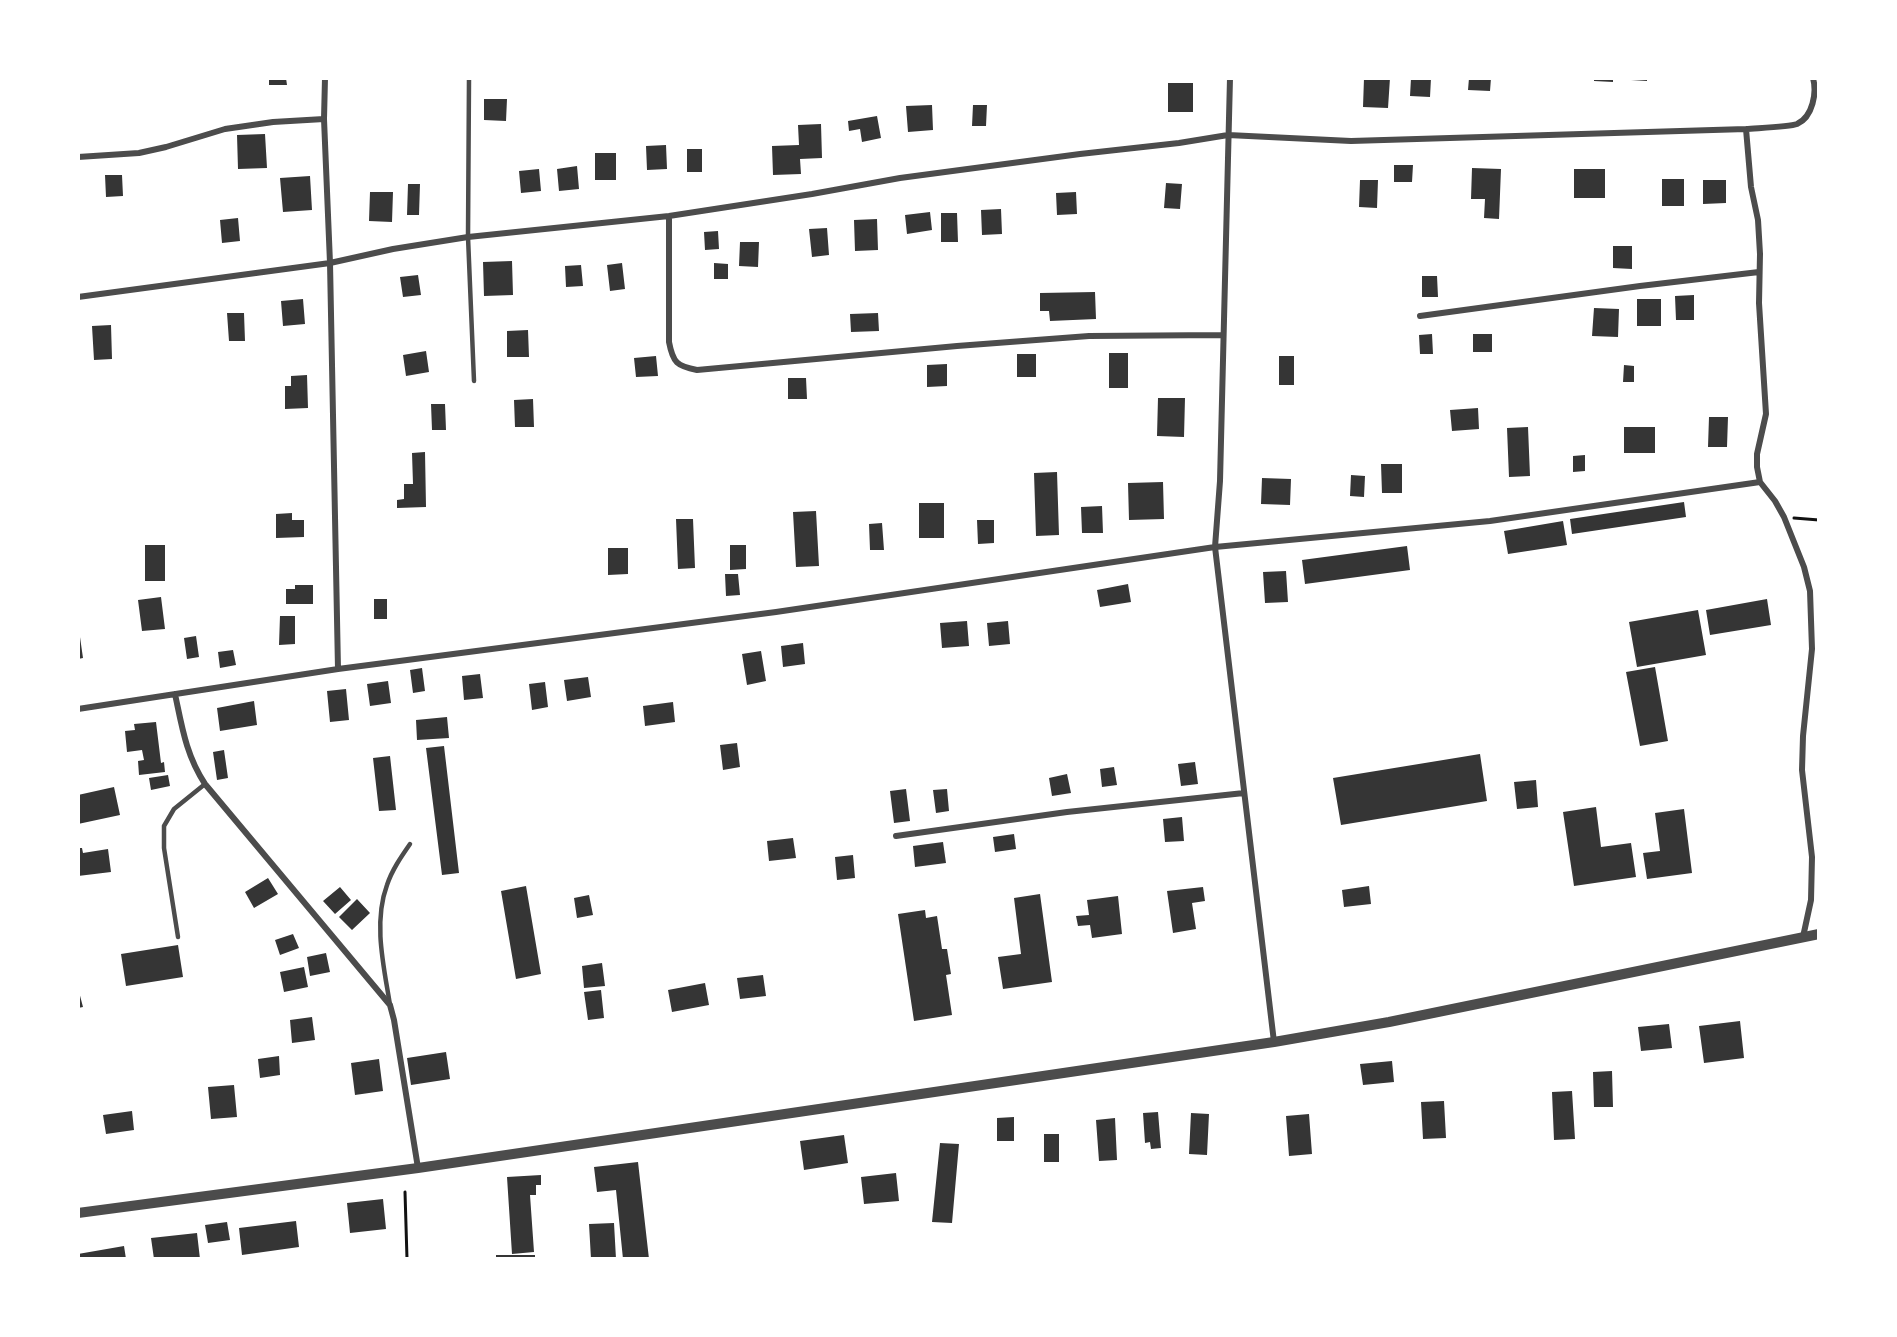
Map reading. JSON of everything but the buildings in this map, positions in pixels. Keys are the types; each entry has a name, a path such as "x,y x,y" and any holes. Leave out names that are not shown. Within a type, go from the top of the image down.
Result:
{"street":[{"path":"325,78 324,119 330,263 338,669"},
{"path":"1230,78 1220,481 1215,547 1274,1041"},
{"path":"78,297 330,263 393,249 468,237 669,216 900,178 1228,135 1351,141 1746,129 1797,124 1805,118 1811,107 1815,95 1813,78"},
{"path":"78,157 139,153 225,129 273,122 324,119"},
{"path":"1746,129 1751,187 1758,220 1759,303 1766,414 1757,454 1757,467 1760,482 1784,517 1804,567 1810,591 1812,649 1803,736 1802,770 1812,857 1811,900 1803,937"},
{"path":"669,216 669,342 672,356 686,368 697,370 1089,336 1222,335"},
{"path":"1420,316 1759,272"},
{"path":"78,710 338,669 776,612 1215,547 1490,521 1760,482"},
{"path":"175,694 187,750 204,784 390,1005 418,1168"},
{"path":"896,836 1066,812 1244,793"},
{"path":"78,1213 418,1168 1274,1041 1389,1022 1819,934"}],"lane":[{"path":"469,78 468,237 474,381"},
{"path":"178,937 164,848 164,826 174,809 204,784"},
{"path":"390,1005 382,952 381,924 386,886 410,844"}],"path":[{"path":"1784,517 1819,520"},
{"path":"405,1192 406,1259"}]}
